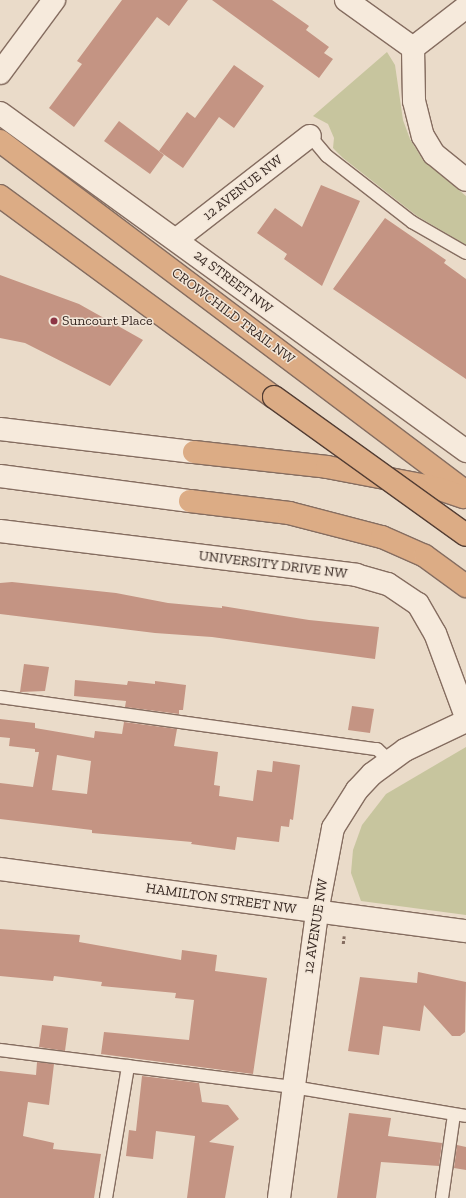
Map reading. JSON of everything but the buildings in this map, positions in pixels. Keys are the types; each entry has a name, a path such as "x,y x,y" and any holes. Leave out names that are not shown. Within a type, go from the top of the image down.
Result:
{"highway":[{"name":"CROWCHILD TRAIL NW","path":"0,141 466,492"},
{"path":"0,196 274,397 466,535"},
{"path":"194,452 327,467 437,488 466,498"},
{"path":"190,501 289,513 382,537 425,556 466,586"}],"street":[{"path":"0,73 54,0"},
{"path":"346,0 414,48"},
{"path":"414,48 466,7"},
{"path":"414,48 414,101 423,136 434,154 466,180"},
{"name":"24 STREET NW","path":"0,113 177,239 466,451"},
{"name":"12 AVENUE NW","path":"177,239 310,136"},
{"path":"0,430 194,452"},
{"path":"0,476 190,501"},
{"name":"UNIVERSITY DRIVE NW","path":"0,531 356,575 388,584 418,604 435,633 466,716"},
{"name":"12 AVENUE NW","path":"278,1198 317,912 333,828 357,790 389,760 466,721"},
{"name":"HAMILTON STREET NW","path":"0,869 347,917 466,931"}],"lane":[{"path":"310,136 327,156 412,222 466,254"},
{"path":"0,697 377,749 389,760"},
{"path":"0,1050 292,1087 460,1116 442,1198"},
{"path":"106,1198 128,1066"}],"path":[{"path":"343,944 347,917"}],"shaded area":[{"path":"387,52 395,65 403,120 410,139 423,160 466,196 466,245 417,216 343,158 333,148 334,138 328,124 313,116"},
{"path":"466,747 466,915 361,901 351,873 353,850 362,825 386,794"}],"place":[{"name":"Suncourt Place","path":"54,321"}]}
